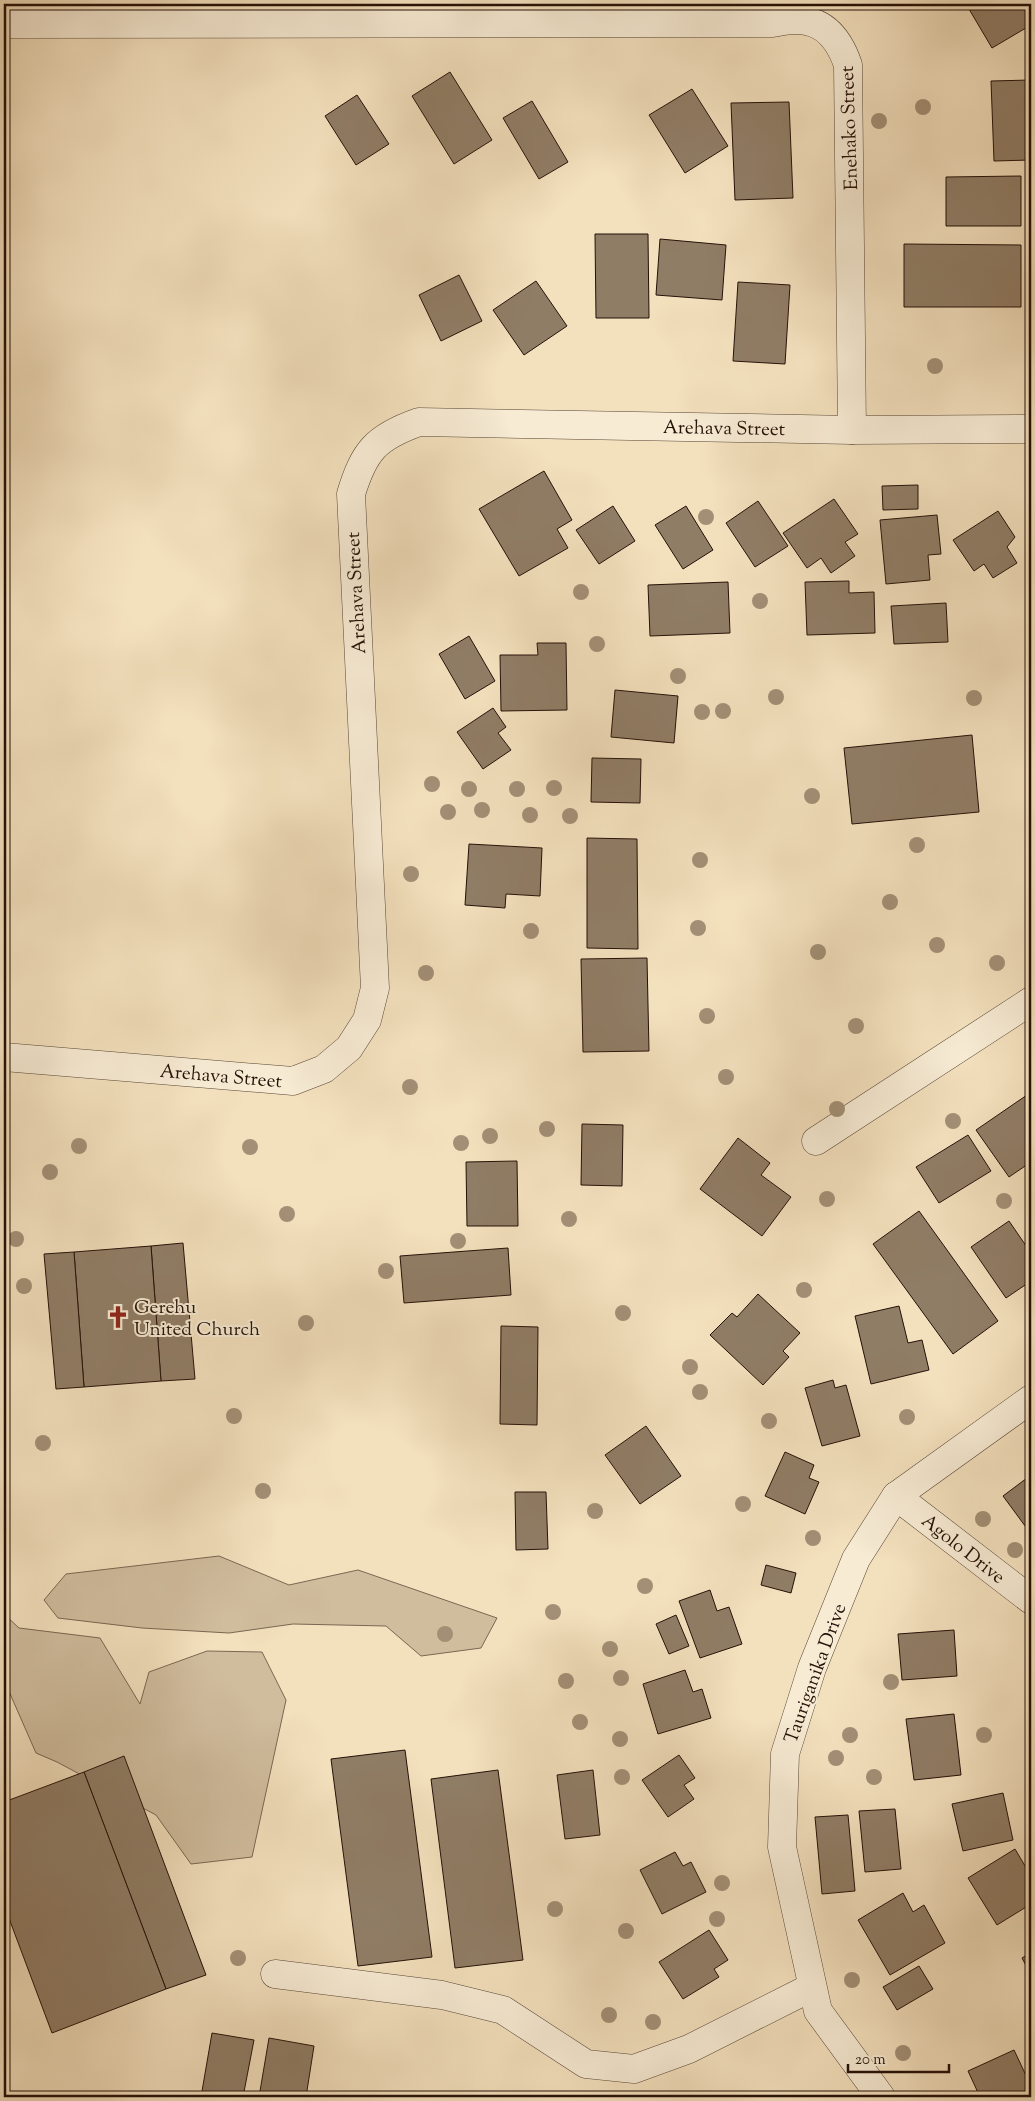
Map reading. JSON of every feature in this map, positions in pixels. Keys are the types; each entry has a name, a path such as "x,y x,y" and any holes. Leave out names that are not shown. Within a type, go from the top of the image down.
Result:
{"street":[{"name":"Enehako Street","path":"4,24 773,23 789,19 805,20 820,25 833,36 843,49 848,65 852,430"},
{"name":"Arehava Street","path":"4,1058 293,1081 324,1069 349,1048 367,1020 375,988 350,494 358,469 373,447 394,431 419,422 852,430 1031,429"},
{"path":"816,1141 1031,1001"},
{"name":"Tauriganika Drive","path":"881,2097 818,2011 782,1847 785,1754 812,1668 856,1559 896,1496 1031,1399"},
{"name":"Agolo Drive","path":"896,1496 1031,1600"},
{"path":"275,1974 442,1995 503,2010 586,2064 634,2069 689,2050 812,1987"}],"shaded area":[{"path":"219,1556 289,1585 358,1570 497,1618 481,1648 421,1656 386,1626 293,1624 229,1633 142,1628 58,1618 44,1600 66,1574"},
{"path":"4,1614 19,1628 100,1638 140,1704 149,1672 207,1651 262,1652 286,1700 252,1857 191,1864 156,1815 57,1762 36,1753 4,1680"}],"building":[{"path":"966,4 1022,4 1031,20 1031,25 992,48"},
{"path":"450,72 492,140 454,164 412,96"},
{"path":"1031,80 1031,160 994,161 991,81"},
{"path":"692,89 728,146 685,173 649,115"},
{"path":"357,95 389,144 356,165 325,116"},
{"path":"532,101 568,162 539,179 503,118"},
{"path":"789,102 793,198 735,200 731,103"},
{"path":"1021,176 1021,226 946,226 946,177"},
{"path":"595,234 648,234 649,318 596,318"},
{"path":"660,239 726,245 722,300 656,295"},
{"path":"904,244 1021,245 1021,307 904,307"},
{"path":"459,275 482,321 441,341 419,295"},
{"path":"536,281 567,326 524,355 493,310"},
{"path":"738,282 790,285 785,364 733,361"},
{"path":"544,471 572,520 557,529 568,548 519,576 479,509"},
{"path":"918,485 918,509 883,510 882,486"},
{"path":"834,499 858,534 845,542 855,556 831,573 821,558 807,568 783,533"},
{"path":"758,501 788,546 755,567 726,523"},
{"path":"613,506 635,541 599,564 576,530"},
{"path":"686,506 713,550 683,569 655,525"},
{"path":"998,511 1015,537 1007,547 1017,563 993,578 984,564 974,571 953,540"},
{"path":"937,515 941,554 928,555 930,580 886,584 880,520"},
{"path":"849,581 849,593 874,592 875,633 807,635 805,582"},
{"path":"728,582 730,633 650,636 648,585"},
{"path":"946,603 948,642 894,644 891,606"},
{"path":"469,636 495,681 465,699 439,654"},
{"path":"537,643 566,643 567,710 501,711 500,655 538,655"},
{"path":"615,690 678,696 674,743 611,737"},
{"path":"493,708 506,727 498,733 511,750 483,769 457,732"},
{"path":"972,735 979,812 852,824 844,748"},
{"path":"592,758 641,759 640,803 591,802"},
{"path":"587,838 637,839 638,949 587,948"},
{"path":"469,844 542,848 540,896 506,894 505,908 465,905"},
{"path":"647,958 649,1051 583,1052 581,959"},
{"path":"1027,1095 1031,1102 1031,1162 1009,1177 976,1130"},
{"path":"582,1124 623,1125 622,1186 581,1185"},
{"path":"968,1135 991,1171 939,1203 916,1167"},
{"path":"738,1138 770,1163 761,1175 791,1197 762,1236 700,1189"},
{"path":"517,1161 518,1226 467,1226 466,1162"},
{"path":"919,1211 998,1321 953,1354 873,1244"},
{"path":"1009,1221 1031,1253 1031,1281 1006,1298 971,1247"},
{"path":"183,1243 195,1379 161,1381 151,1246"},
{"name":"Gerehu United Church","path":"151,1246 161,1381 84,1387 74,1252"},
{"path":"508,1248 511,1295 404,1303 400,1256"},
{"path":"74,1252 84,1387 56,1389 44,1254"},
{"path":"758,1294 800,1333 783,1351 789,1357 763,1385 710,1335 732,1313 737,1317"},
{"path":"899,1306 908,1343 922,1340 929,1370 871,1384 855,1316"},
{"path":"501,1326 538,1327 537,1425 500,1424"},
{"path":"833,1380 835,1388 846,1385 860,1436 822,1446 805,1388"},
{"path":"646,1426 681,1476 640,1504 605,1455"},
{"path":"785,1452 814,1465 809,1478 819,1482 805,1514 765,1496"},
{"path":"1031,1475 1031,1534 1003,1496"},
{"path":"515,1492 546,1492 548,1549 516,1550"},
{"path":"766,1565 796,1573 791,1593 761,1585"},
{"path":"710,1590 717,1611 729,1607 742,1644 700,1658 679,1601"},
{"path":"676,1615 689,1646 669,1654 656,1624"},
{"path":"954,1630 957,1676 902,1680 898,1634"},
{"path":"685,1670 693,1692 702,1689 711,1718 658,1734 643,1684"},
{"path":"954,1714 961,1775 914,1780 906,1719"},
{"path":"405,1750 432,1957 358,1966 331,1759"},
{"path":"679,1755 695,1778 684,1785 694,1799 668,1817 642,1780"},
{"path":"124,1756 206,1975 166,1989 84,1772"},
{"path":"498,1770 523,1960 455,1968 431,1779"},
{"path":"593,1770 600,1835 565,1839 557,1775"},
{"path":"84,1772 166,1989 52,2033 4,1905 4,1802"},
{"path":"1003,1793 1013,1840 963,1851 952,1804"},
{"path":"895,1809 901,1869 865,1872 859,1811"},
{"path":"848,1815 855,1891 822,1894 815,1817"},
{"path":"1015,1849 1031,1876 1031,1904 997,1925 968,1878"},
{"path":"675,1852 683,1866 691,1862 706,1892 662,1914 640,1870"},
{"path":"903,1893 913,1912 924,1905 945,1943 890,1975 858,1920"},
{"path":"709,1930 728,1960 714,1969 719,1977 683,1999 659,1962"},
{"path":"1031,1952 1031,1975 1022,1958"},
{"path":"919,1966 933,1989 897,2010 883,1987"},
{"path":"212,2033 254,2040 243,2097 201,2097"},
{"path":"269,2038 314,2046 306,2097 259,2097"},
{"path":"1014,2050 1031,2086 1031,2095 1026,2097 980,2097 968,2071"}],"place":[{"name":"Gerehu United Church","path":"118,1317"}]}
